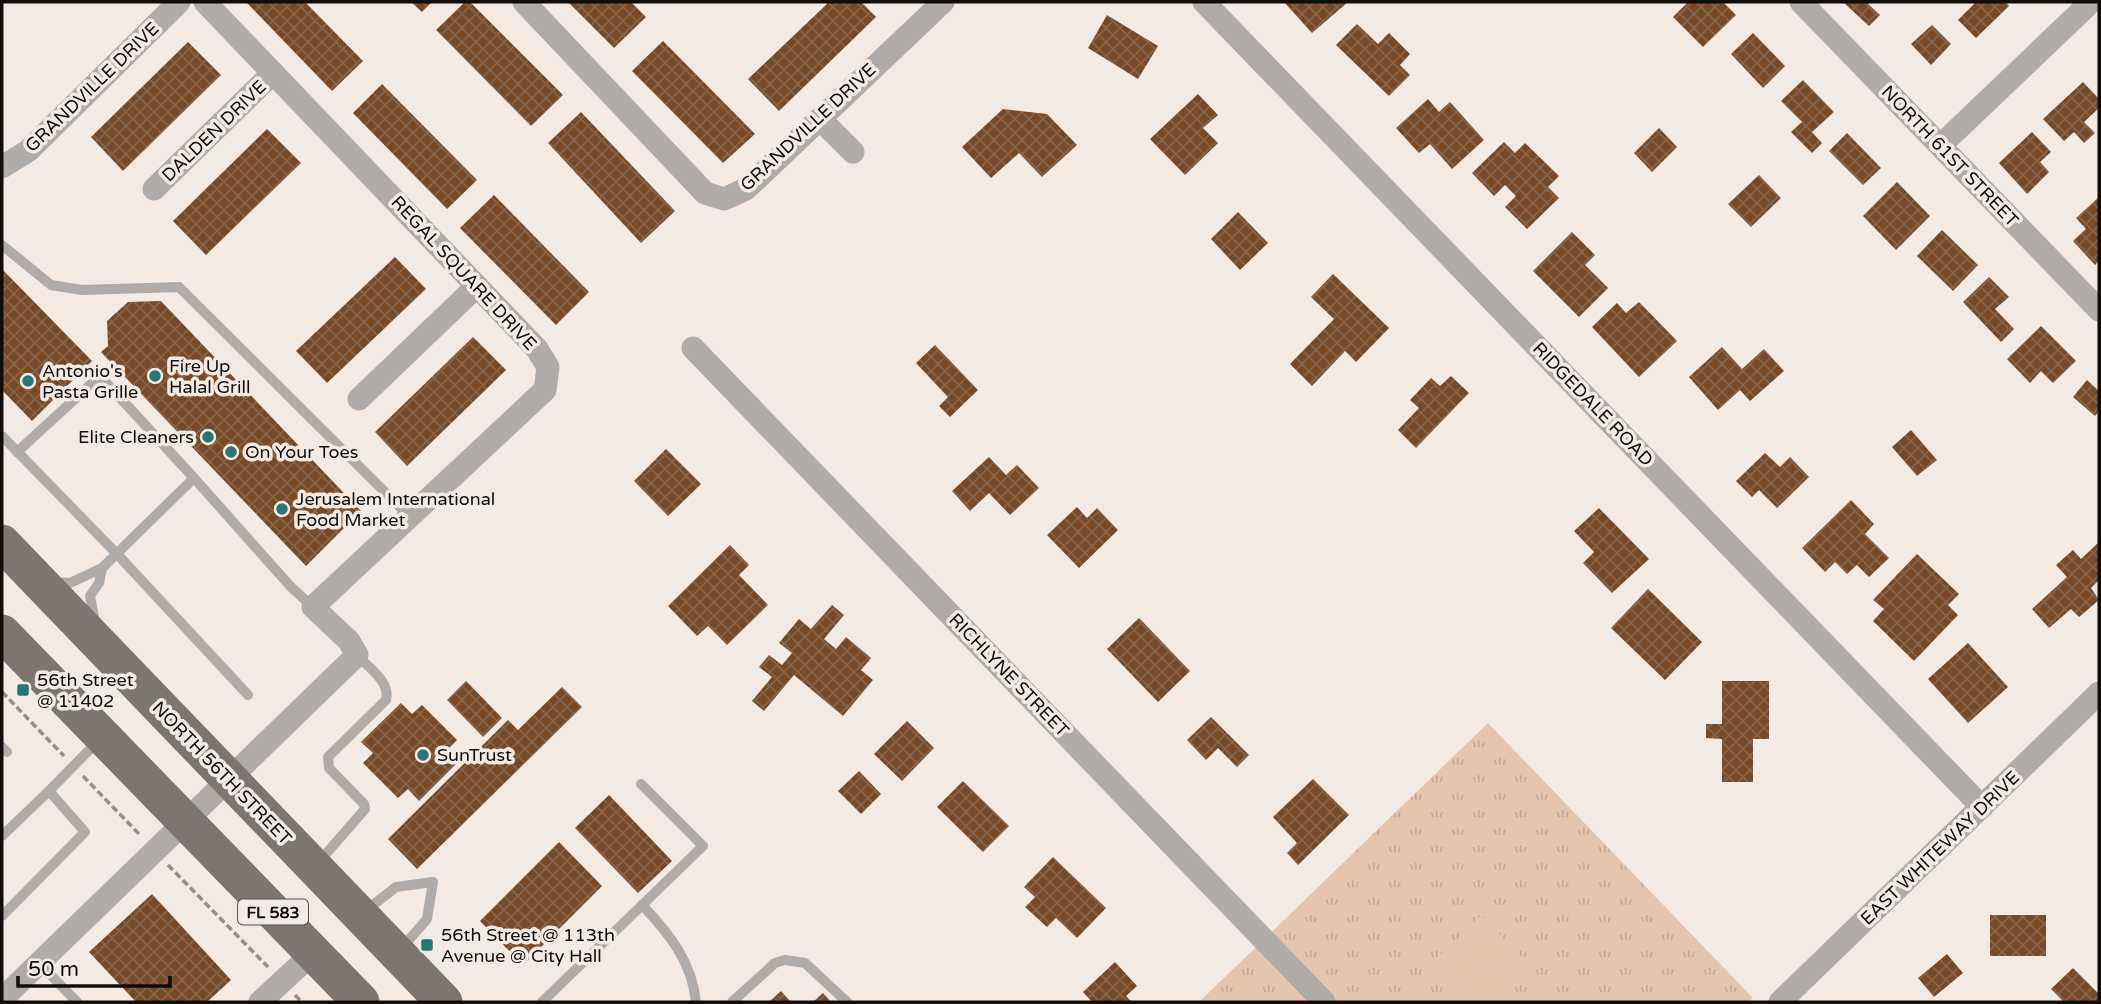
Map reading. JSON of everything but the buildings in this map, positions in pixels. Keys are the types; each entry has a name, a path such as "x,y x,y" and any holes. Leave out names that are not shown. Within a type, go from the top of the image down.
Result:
{"main road":[{"name":"NORTH 56TH STREET","path":"2,543 443,1002"},
{"name":"FL 583","path":"3,638 103,736 360,1002"}],"street":[{"name":"GRANDVILLE DRIVE","path":"2,167 27,151 179,2"},
{"name":"REGAL SQUARE DRIVE","path":"205,2 477,285 537,349 548,367 545,390 313,607"},
{"name":"GRANDVILLE DRIVE","path":"524,2 705,192 724,199 746,189 943,2"},
{"name":"RIDGEDALE ROAD","path":"1204,2 1982,807"},
{"name":"NORTH 61ST STREET","path":"1801,2 2099,310"},
{"path":"1941,145 2091,2"},
{"name":"DALDEN DRIVE","path":"154,189 273,73"},
{"path":"820,119 853,152"},
{"path":"359,399 477,285"},
{"name":"RICHLYNE STREET","path":"693,348 1324,1002"},
{"path":"2,999 357,655 349,641 313,607"},
{"name":"EAST WHITEWAY DRIVE","path":"1780,1002 2099,693"},
{"path":"260,1002 313,953"}],"lane":[{"path":"2,245 51,285 82,290 179,287 410,517"},
{"path":"17,452 100,376 290,587 313,607"},
{"path":"2,436 117,554 248,695"},
{"path":"34,577 57,583 70,583 102,568 194,478"},
{"path":"102,568 99,583 90,596 95,624 121,667"},
{"path":"314,868 365,809 364,804 329,768 328,762 328,757 386,700 388,692 385,684 357,655"},
{"path":"2,836 103,736"},
{"path":"542,1002 703,846 640,784"},
{"path":"2,916 85,832 50,791"},
{"path":"360,915 396,887 433,882 427,919 397,954"},
{"path":"642,905 678,946 694,983 696,1002"},
{"path":"732,1002 775,963 785,960 805,963 847,1002"},
{"path":"39,963 77,1002"}],"path":[{"path":"155,851 302,1002"}],"green space":[{"path":"1488,723 1753,998 1748,1002 1199,1002"},
{"path":"1481,915 1531,967 1507,991 1457,939"},
{"path":"1449,946 1499,998 1495,1002 1456,1002 1425,969"},
{"path":"1416,978 1440,1002 1392,1001"}],"place":[{"name":"Fire Up Halal Grill","path":"155,376"},
{"name":"Antonio's Pasta Grille","path":"28,381"},
{"name":"Elite Cleaners","path":"208,437"},
{"name":"On Your Toes","path":"231,452"},
{"name":"Jerusalem International Food Market","path":"282,509"},
{"name":"56th Street @ 11402","path":"23,690"},
{"name":"SunTrust","path":"423,755"},
{"name":"56th Street @ 113th Avenue @ City Hall","path":"427,945"}]}
